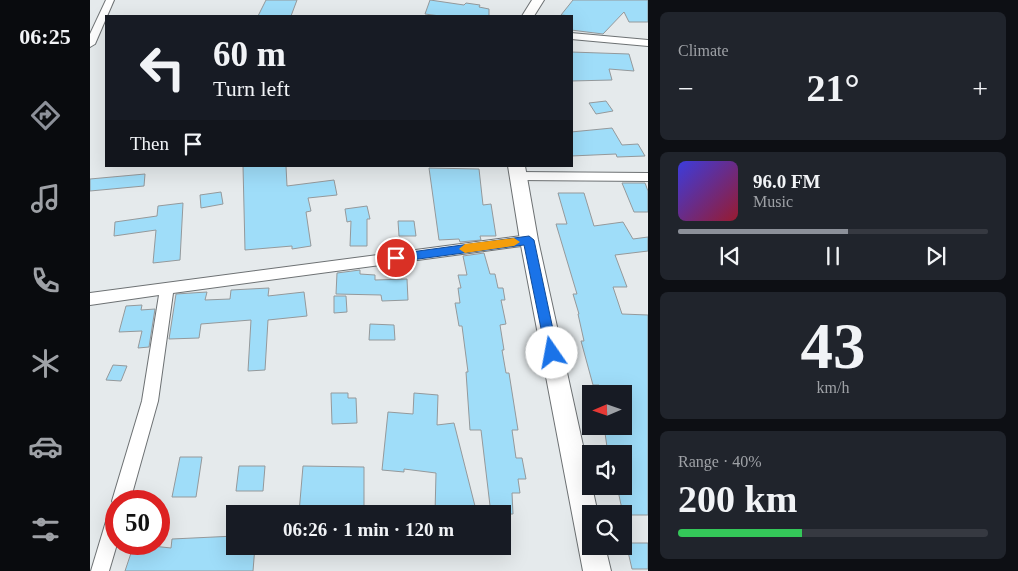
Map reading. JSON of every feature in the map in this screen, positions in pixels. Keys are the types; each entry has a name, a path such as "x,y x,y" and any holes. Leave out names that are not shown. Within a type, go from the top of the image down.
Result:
{"main road":[{"path":"529,15 538,0"},
{"path":"517,171 529,240 584,505"},
{"path":"594,555 598,571"}],"street":[{"path":"90,44 110,0"},
{"path":"573,36 648,43"},
{"path":"517,171 648,177"},
{"path":"90,299 529,240"},
{"path":"124,490 150,401 167,289"},
{"path":"100,571 105,554"}],"building":[{"path":"266,0 297,0 291,15 258,15"},
{"path":"430,0 464,5 466,3 480,5 479,7 489,9 489,15 425,14"},
{"path":"573,0 648,0 648,22 629,22 624,12 603,34 573,30 573,15 561,15"},
{"path":"573,52 629,54 634,71 609,69 612,80 573,81"},
{"path":"606,101 613,111 596,114 589,103"},
{"path":"612,128 622,145 638,144 645,156 617,157 616,154 573,156 573,132"},
{"path":"243,167 286,167 287,186 334,180 337,195 308,198 311,211 306,212 311,246 292,249 292,246 245,250"},
{"path":"429,168 479,169 483,205 491,204 496,236 480,236 481,240 460,242 459,239 439,240"},
{"path":"145,174 144,186 90,191 90,179"},
{"path":"622,183 645,183 648,191 648,212 634,212"},
{"path":"221,192 223,204 201,208 200,195"},
{"path":"558,193 584,193 594,226 623,222 633,239 648,237 648,251 615,255 627,287 613,287 622,314 648,315 648,515 632,515 632,505 621,505 619,495 632,495 632,445 607,445 605,435 632,435 632,385 593,385 581,341 584,341 573,294 577,294 556,224 567,224"},
{"path":"183,203 180,260 153,263 156,230 114,236 115,222 157,216 158,206"},
{"path":"367,206 370,219 367,219 367,246 350,246 351,221 347,222 345,209"},
{"path":"398,221 414,221 416,236 399,236"},
{"path":"484,253 490,274 495,274 498,288 503,288 505,300 501,300 506,324 500,325 504,350 502,350 506,373 509,373 518,430 512,430 516,458 522,458 526,479 518,479 520,493 512,493 513,514 511,514 511,505 490,505 481,430 470,430 466,372 468,372 462,326 459,326 455,303 460,303 458,288 461,288 458,275 467,275 463,256"},
{"path":"360,270 360,274 375,275 375,280 407,279 408,300 382,301 381,295 336,294 337,273"},
{"path":"269,288 268,296 304,292 307,316 268,320 265,370 248,371 251,320 201,324 199,338 169,339 176,294 207,292 205,300 230,299 231,290"},
{"path":"334,296 346,296 347,312 334,313"},
{"path":"142,305 141,310 155,309 149,347 138,348 142,331 119,332 126,306"},
{"path":"370,324 394,325 395,340 369,340"},
{"path":"113,365 127,366 121,381 106,380"},
{"path":"331,393 348,393 348,398 356,398 357,423 332,424"},
{"path":"414,393 438,395 437,425 454,423 475,505 435,505 436,473 404,469 404,472 382,470 388,412 413,414"},
{"path":"180,457 202,457 196,497 172,497"},
{"path":"239,466 265,466 263,491 236,491"},
{"path":"303,466 364,467 364,505 300,505"},
{"path":"226,536 226,555 254,555 253,571 125,571 130,555 170,555 172,539"},
{"path":"632,543 648,543 648,569 632,569 629,555 632,555"}],"slow traffic":[{"path":"465,249 514,242"}],"route":[{"path":"396,258 529,240 552,353"}]}
